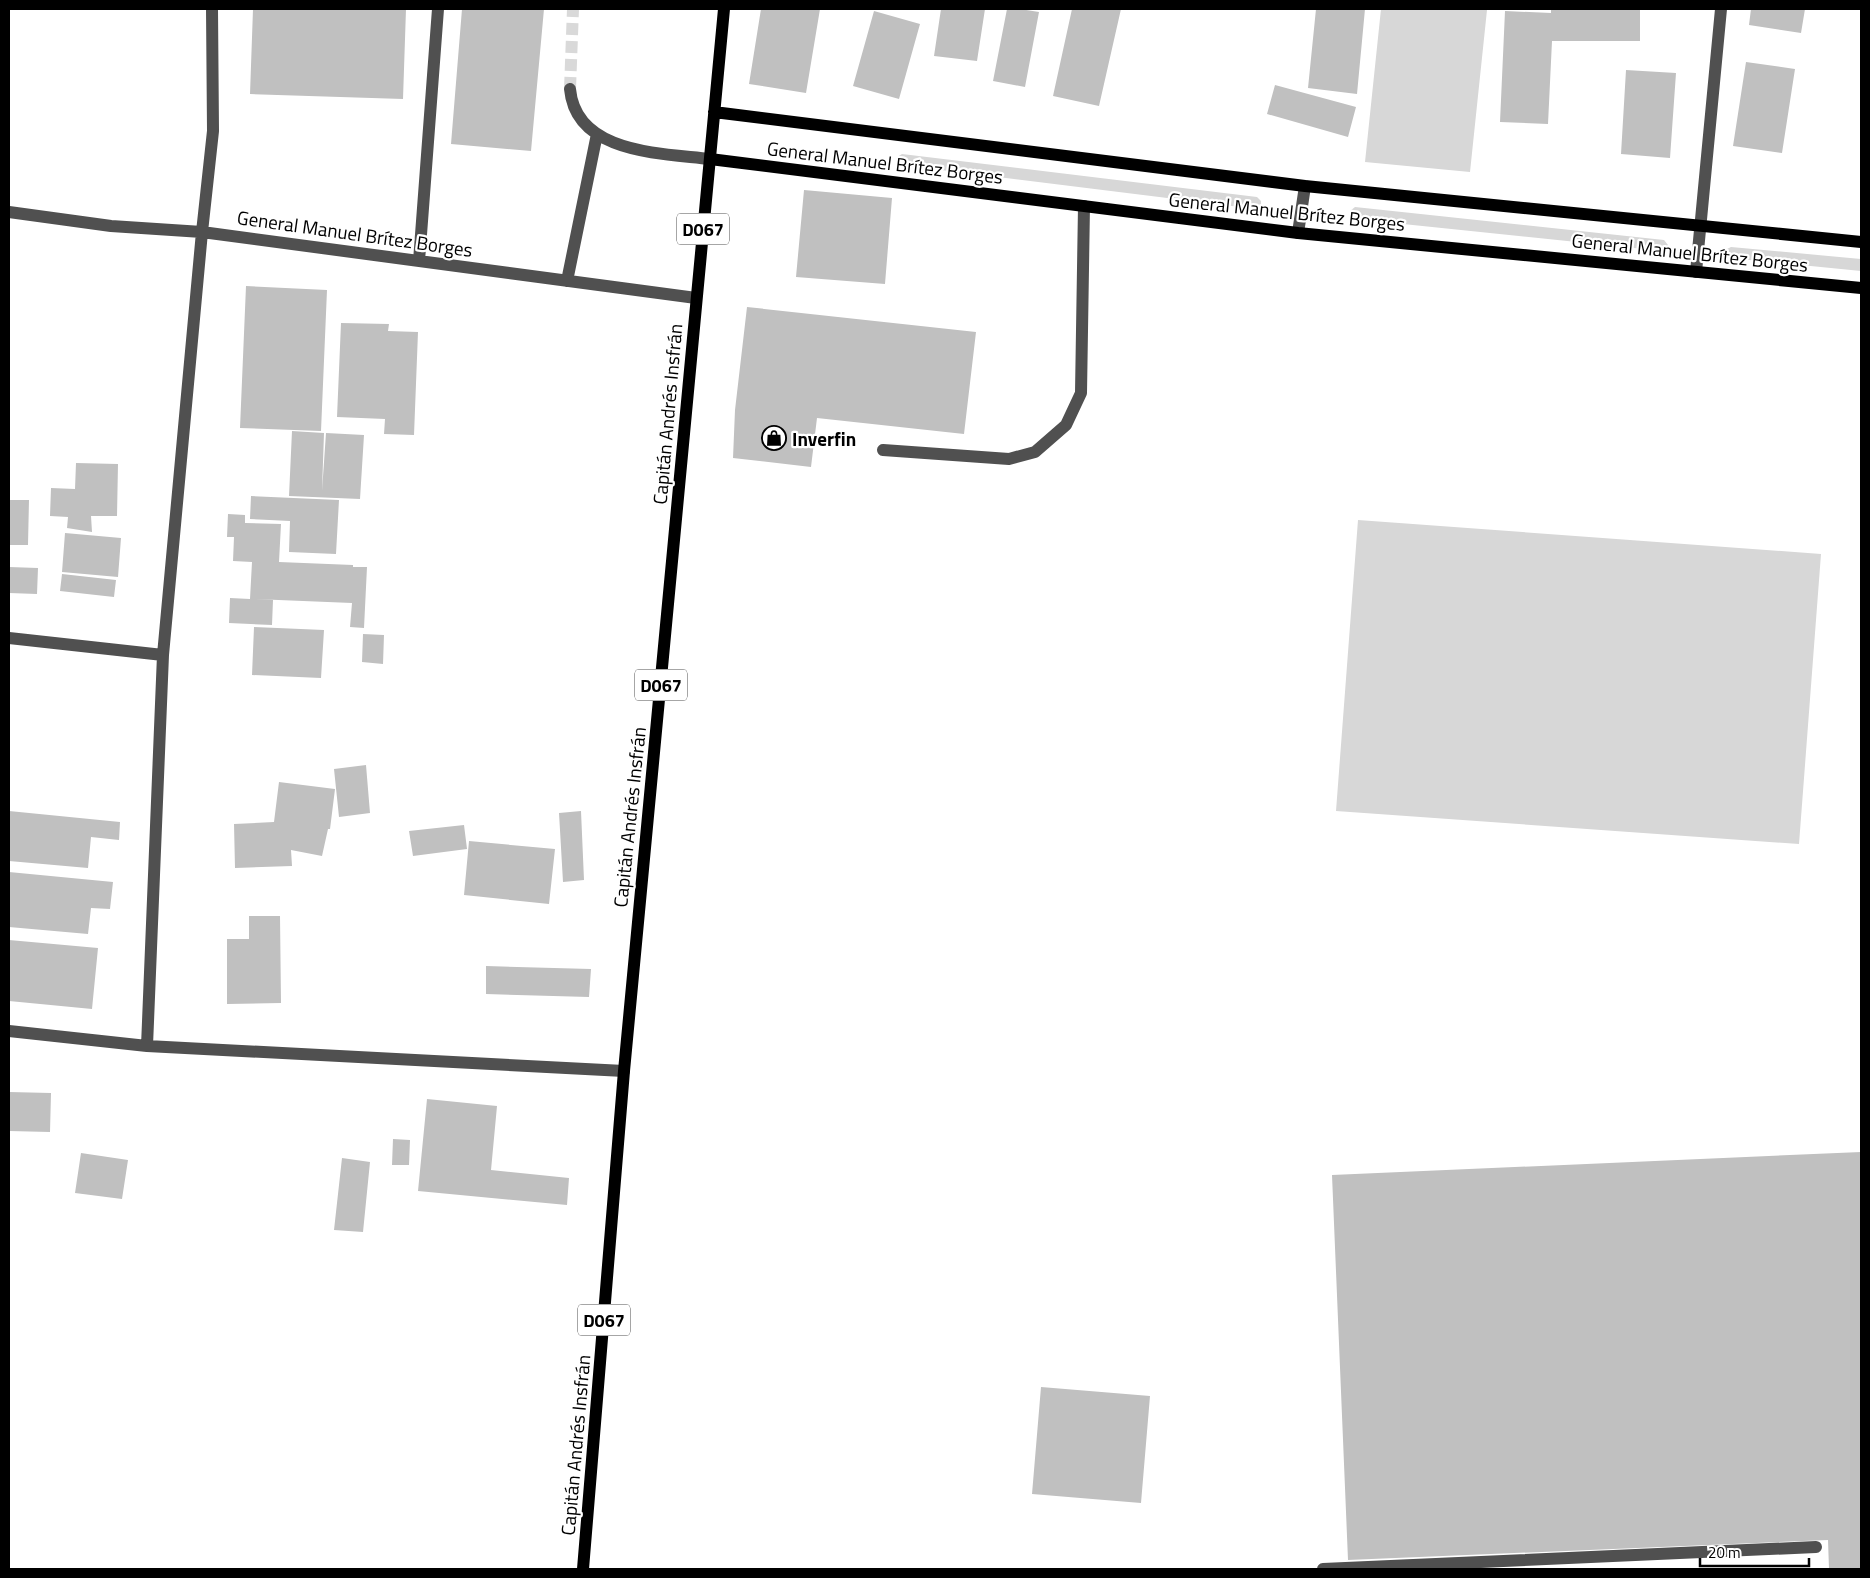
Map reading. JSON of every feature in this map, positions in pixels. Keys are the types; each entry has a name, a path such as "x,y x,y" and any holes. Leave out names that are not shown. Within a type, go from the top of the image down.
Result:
{"main road":[{"name":"Capitán Andrés Insfrán","path":"583,1569 624,1070 724,9"},
{"name":"General Manuel Brítez Borges","path":"714,112 1305,186 1861,242"},
{"name":"General Manuel Brítez Borges","path":"710,159 1298,233 1861,288"}],"street":[{"path":"147,1046 163,655 213,131 212,9"},
{"path":"419,261 438,9"},
{"path":"1696,272 1721,9"},
{"path":"570,89 571,101 580,121 597,134 618,145 649,152 710,159"},
{"path":"567,281 597,134"},
{"path":"1298,233 1305,186"},
{"path":"883,450 1009,459 1035,452 1066,425 1081,393 1084,206"},
{"name":"General Manuel Brítez Borges","path":"9,212 111,226 202,232 696,298"},
{"path":"9,638 163,655"},
{"path":"9,1031 147,1046 624,1070"},
{"path":"1323,1569 1816,1547"}],"shaded area":[{"path":"1381,9 1487,10 1470,172 1365,162"},
{"path":"902,154 1257,197 1261,201 1261,205 1256,209 900,165 897,162 897,157"},
{"path":"1355,207 1664,240 1668,245 1668,249 1666,252 1355,219 1350,215 1350,211"},
{"path":"1731,247 1861,259 1861,271 1729,258 1725,255 1725,250"},
{"path":"1358,520 1821,554 1799,844 1336,811"}],"building":[{"path":"253,9 406,9 403,99 250,94"},
{"path":"462,9 544,9 531,151 451,144"},
{"path":"761,9 820,9 806,93 749,84"},
{"path":"941,9 985,9 977,61 934,56"},
{"path":"1007,9 1039,12 1025,87 993,81"},
{"path":"1072,9 1121,9 1099,106 1053,96"},
{"path":"1316,9 1365,9 1357,94 1308,88"},
{"path":"1640,9 1640,41 1552,41 1548,124 1500,122 1505,11 1551,13 1551,10"},
{"path":"1751,9 1805,9 1801,33 1749,25"},
{"path":"874,11 920,24 899,99 853,86"},
{"path":"1746,62 1795,69 1782,153 1733,146"},
{"path":"1626,70 1676,73 1670,158 1621,154"},
{"path":"1275,85 1356,107 1348,137 1267,114"},
{"path":"804,190 892,198 885,284 796,277"},
{"path":"246,286 327,290 321,431 240,428"},
{"path":"747,307 976,332 964,434 817,418 811,467 733,458 735,410"},
{"path":"341,323 389,324 388,331 418,332 414,435 384,434 385,419 337,417"},
{"path":"292,431 324,433 322,491 326,433 364,435 360,499 289,496"},
{"path":"76,463 118,464 117,516 91,516 92,532 67,528 68,517 50,516 51,488 75,489"},
{"path":"251,496 339,500 336,554 289,552 290,521 250,519"},
{"path":"9,500 29,500 28,545 9,545"},
{"path":"228,514 245,515 245,523 281,524 279,562 367,567 364,628 350,627 352,603 254,599 273,600 272,625 229,623 230,598 250,599 252,562 233,561 234,537 227,537"},
{"path":"65,533 121,538 118,577 62,572"},
{"path":"9,567 38,568 37,594 9,593"},
{"path":"62,574 116,580 114,597 60,591"},
{"path":"254,627 324,630 321,678 252,675"},
{"path":"363,634 384,635 383,664 362,662"},
{"path":"366,765 370,813 339,817 334,769"},
{"path":"279,782 335,789 330,829 328,829 322,856 291,850 292,866 235,868 234,824 274,822"},
{"path":"9,811 120,822 119,840 91,837 88,868 9,861"},
{"path":"581,811 584,880 563,882 559,813"},
{"path":"464,825 467,849 413,856 409,831"},
{"path":"469,841 555,849 549,904 464,895"},
{"path":"9,872 113,882 110,909 91,908 88,934 9,927"},
{"path":"249,916 280,916 281,1003 227,1004 227,939 249,939"},
{"path":"9,940 98,948 92,1009 9,1001"},
{"path":"486,966 591,969 589,997 486,994"},
{"path":"9,1092 51,1093 50,1132 9,1131"},
{"path":"427,1099 497,1106 491,1170 569,1178 567,1205 418,1191"},
{"path":"393,1139 410,1140 409,1165 392,1165"},
{"path":"1861,1152 1861,1569 1829,1569 1828,1540 1348,1560 1332,1175"},
{"path":"81,1153 128,1160 122,1199 75,1193"},
{"path":"342,1158 370,1162 363,1232 334,1230"},
{"path":"1041,1387 1150,1396 1141,1503 1032,1494"}],"tunnel":[{"path":"570,89 573,9"}],"place":[{"name":"Inverfin","path":"774,438"}]}
